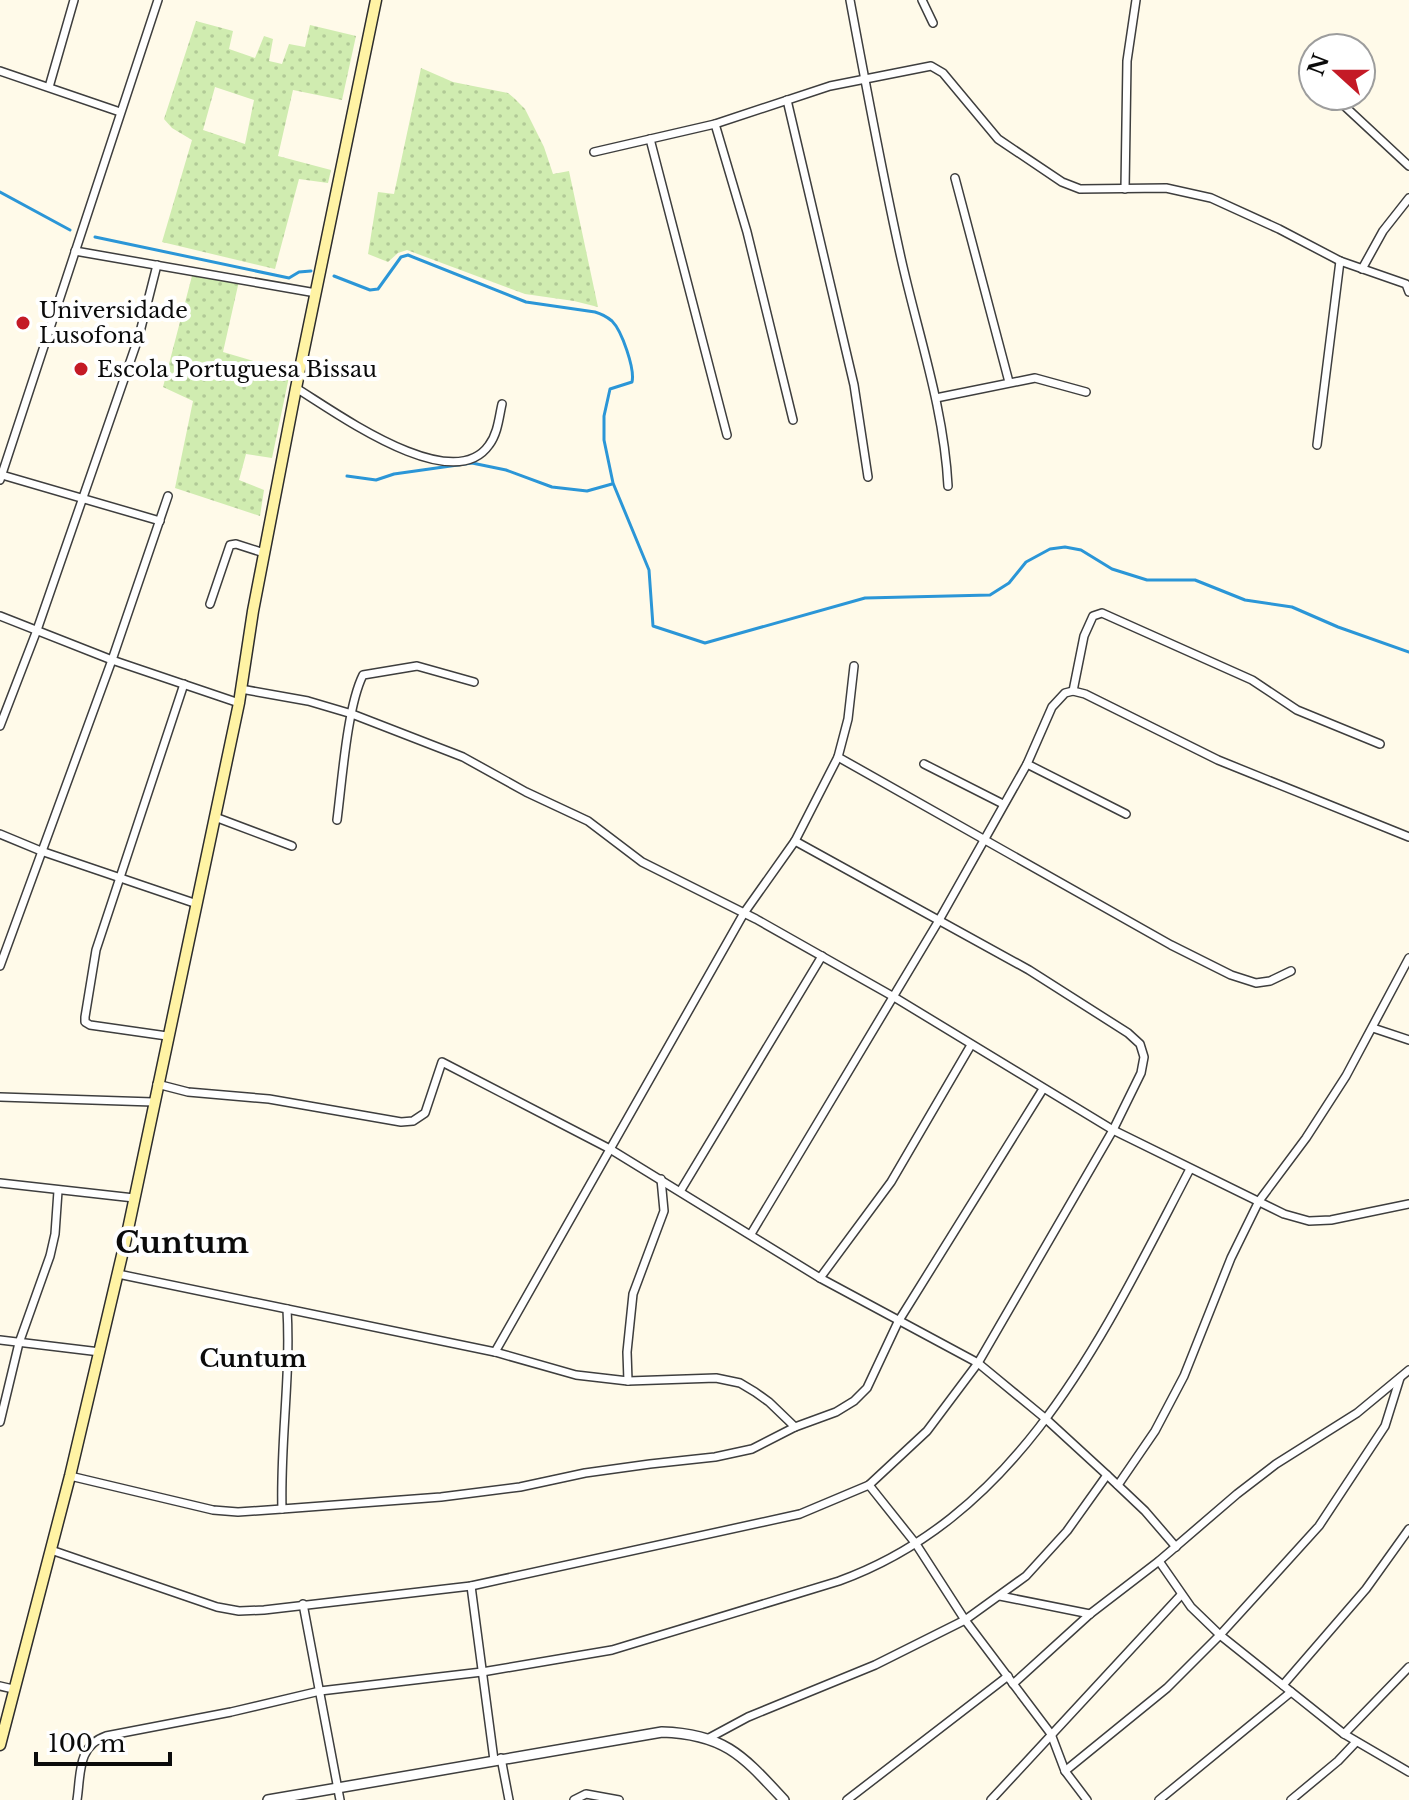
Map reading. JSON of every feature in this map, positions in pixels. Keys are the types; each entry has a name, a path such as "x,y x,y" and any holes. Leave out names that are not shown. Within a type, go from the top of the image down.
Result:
{"main road":[{"path":"0,1745 70,1476 118,1274 239,703 296,388 376,0"}],"street":[{"path":"49,87 74,0"},
{"path":"158,0 1,478 160,521"},
{"path":"850,0 902,259 936,398 948,486"},
{"path":"922,0 933,23"},
{"path":"1125,189 1127,61 1136,0"},
{"path":"594,152 715,124 865,78 931,66 943,73 998,139 1051,177 1080,189 1166,188 1211,198 1268,223 1340,261 1408,287"},
{"path":"0,71 120,112"},
{"path":"787,100 854,385 868,477"},
{"path":"1351,112 1409,166"},
{"path":"715,124 747,232 793,420"},
{"path":"650,139 727,435"},
{"path":"955,178 1009,382"},
{"path":"1362,269 1383,231 1409,198"},
{"path":"75,251 316,293"},
{"path":"1317,445 1340,261"},
{"path":"0,726 37,630 139,336 157,265"},
{"path":"936,398 1042,378 1086,392"},
{"path":"296,388 398,448 429,460 445,462 473,458 489,445 496,432 502,404"},
{"path":"0,966 112,660 168,496"},
{"path":"210,604 230,545 264,553"},
{"path":"1073,691 1084,636 1093,616 1102,613 1252,680 1285,704 1380,744"},
{"path":"0,616 112,660 239,703"},
{"path":"337,820 352,714 363,675 417,666 474,682"},
{"path":"495,1352 744,913 795,841 838,757 848,719 854,666"},
{"path":"167,1036 85,1022 90,974 118,879 184,684"},
{"path":"241,689 308,701 352,714 485,768 526,792 588,821 642,862 744,913 894,997 1113,1130 1284,1214 1309,1221 1331,1220 1409,1204"},
{"path":"751,1234 938,922 1027,764 1059,697 1073,691 1085,694 1218,760 1409,837"},
{"path":"838,757 1171,945 1244,980 1256,983 1270,981 1291,971"},
{"path":"924,764 1003,804"},
{"path":"1027,764 1126,814"},
{"path":"215,817 292,846"},
{"path":"0,834 118,879 197,904"},
{"path":"51,1550 217,1607 239,1611 471,1586 800,1514 869,1485 927,1431 978,1363 1113,1130 1141,1073 1144,1057 1140,1044 1128,1033 1029,970 795,841"},
{"path":"681,1190 822,956"},
{"path":"1118,1485 1155,1431 1179,1386 1231,1258 1259,1201 1322,1114 1373,1028 1409,958"},
{"path":"1373,1028 1409,1040"},
{"path":"820,1278 848,1236 891,1182 971,1045"},
{"path":"157,1084 188,1092 269,1099 401,1122 413,1121 425,1113 442,1062 610,1149 820,1278 978,1363 1046,1419 1118,1485 1176,1547"},
{"path":"70,1476 213,1510 282,1509 441,1497 520,1487 752,1449 795,1427 836,1412 867,1388 898,1322 1043,1089"},
{"path":"0,1097 153,1102"},
{"path":"77,1800 85,1752 89,1744 97,1739 320,1691 482,1672 612,1650 839,1581 916,1544 974,1501 996,1480 1046,1419 1105,1329 1190,1169"},
{"path":"628,1381 631,1306 642,1265 664,1211 661,1179"},
{"path":"0,1183 134,1198"},
{"path":"0,1422 19,1343 50,1256 58,1191"},
{"path":"118,1274 495,1352 576,1375 628,1381 716,1378 740,1383 769,1402 795,1427"},
{"path":"282,1509 287,1309"},
{"path":"0,1340 100,1352"},
{"path":"1013,1684 1090,1614 1276,1464 1357,1413 1409,1370"},
{"path":"1065,1771 1167,1688 1220,1635 1326,1517 1385,1426 1400,1378"},
{"path":"709,1738 737,1722 875,1665 965,1620 1026,1576 1053,1549 1107,1475"},
{"path":"869,1485 916,1544 965,1620 1051,1734 1065,1771 1087,1800"},
{"path":"1283,1685 1366,1589 1409,1529"},
{"path":"1159,1561 1181,1595 1220,1635 1344,1734 1409,1772"},
{"path":"471,1586 482,1672 509,1800"},
{"path":"991,1800 1181,1595"},
{"path":"1000,1596 1090,1614"},
{"path":"303,1604 340,1800"},
{"path":"1344,1734 1409,1667"},
{"path":"847,1800 1008,1676"},
{"path":"0,1686 13,1689"},
{"path":"1159,1800 1291,1692"},
{"path":"268,1800 662,1732 709,1738 736,1752 784,1800"},
{"path":"1291,1800 1356,1742"},
{"path":"574,1800 586,1794 619,1800"}],"green space":[{"path":"196,21 233,31 229,49 255,58 264,36 273,39 269,61 282,64 289,44 305,47 310,25 356,36 342,100 293,90 278,156 331,170 328,183 299,179 275,269 162,242 192,140 164,119","holes":["215,87 254,100 245,144 203,130"]},
{"path":"421,68 453,82 508,93 525,109 544,147 553,174 569,171 598,307 525,294 407,250 388,262 368,254 378,192 394,194"},
{"path":"193,272 239,281 223,352 290,372 272,458 246,454 239,480 264,490 260,516 175,488 193,401 163,387"}],"waterway":[{"path":"0,192 70,230"},
{"path":"95,237 289,278 299,272 311,271"},
{"path":"334,276 370,290 378,289 401,257 408,255 526,302 595,312 612,321 624,341 632,382 610,389 604,416 604,440 613,483 649,570 653,626 705,643 865,598 990,595 1009,583 1026,562 1050,549 1065,547 1081,550 1112,569 1147,580 1195,580 1245,600 1292,607 1409,652"},
{"path":"347,476 376,480 394,474 472,463 506,470 552,487 587,491 612,484"}],"place":[{"name":"Universidade Lusofona","path":"23,323"},
{"name":"Escola Portuguesa Bissau","path":"81,369"}],"district":[{"name":"Cuntum","path":"182,1243"},
{"name":"Cuntum","path":"253,1359"}]}
